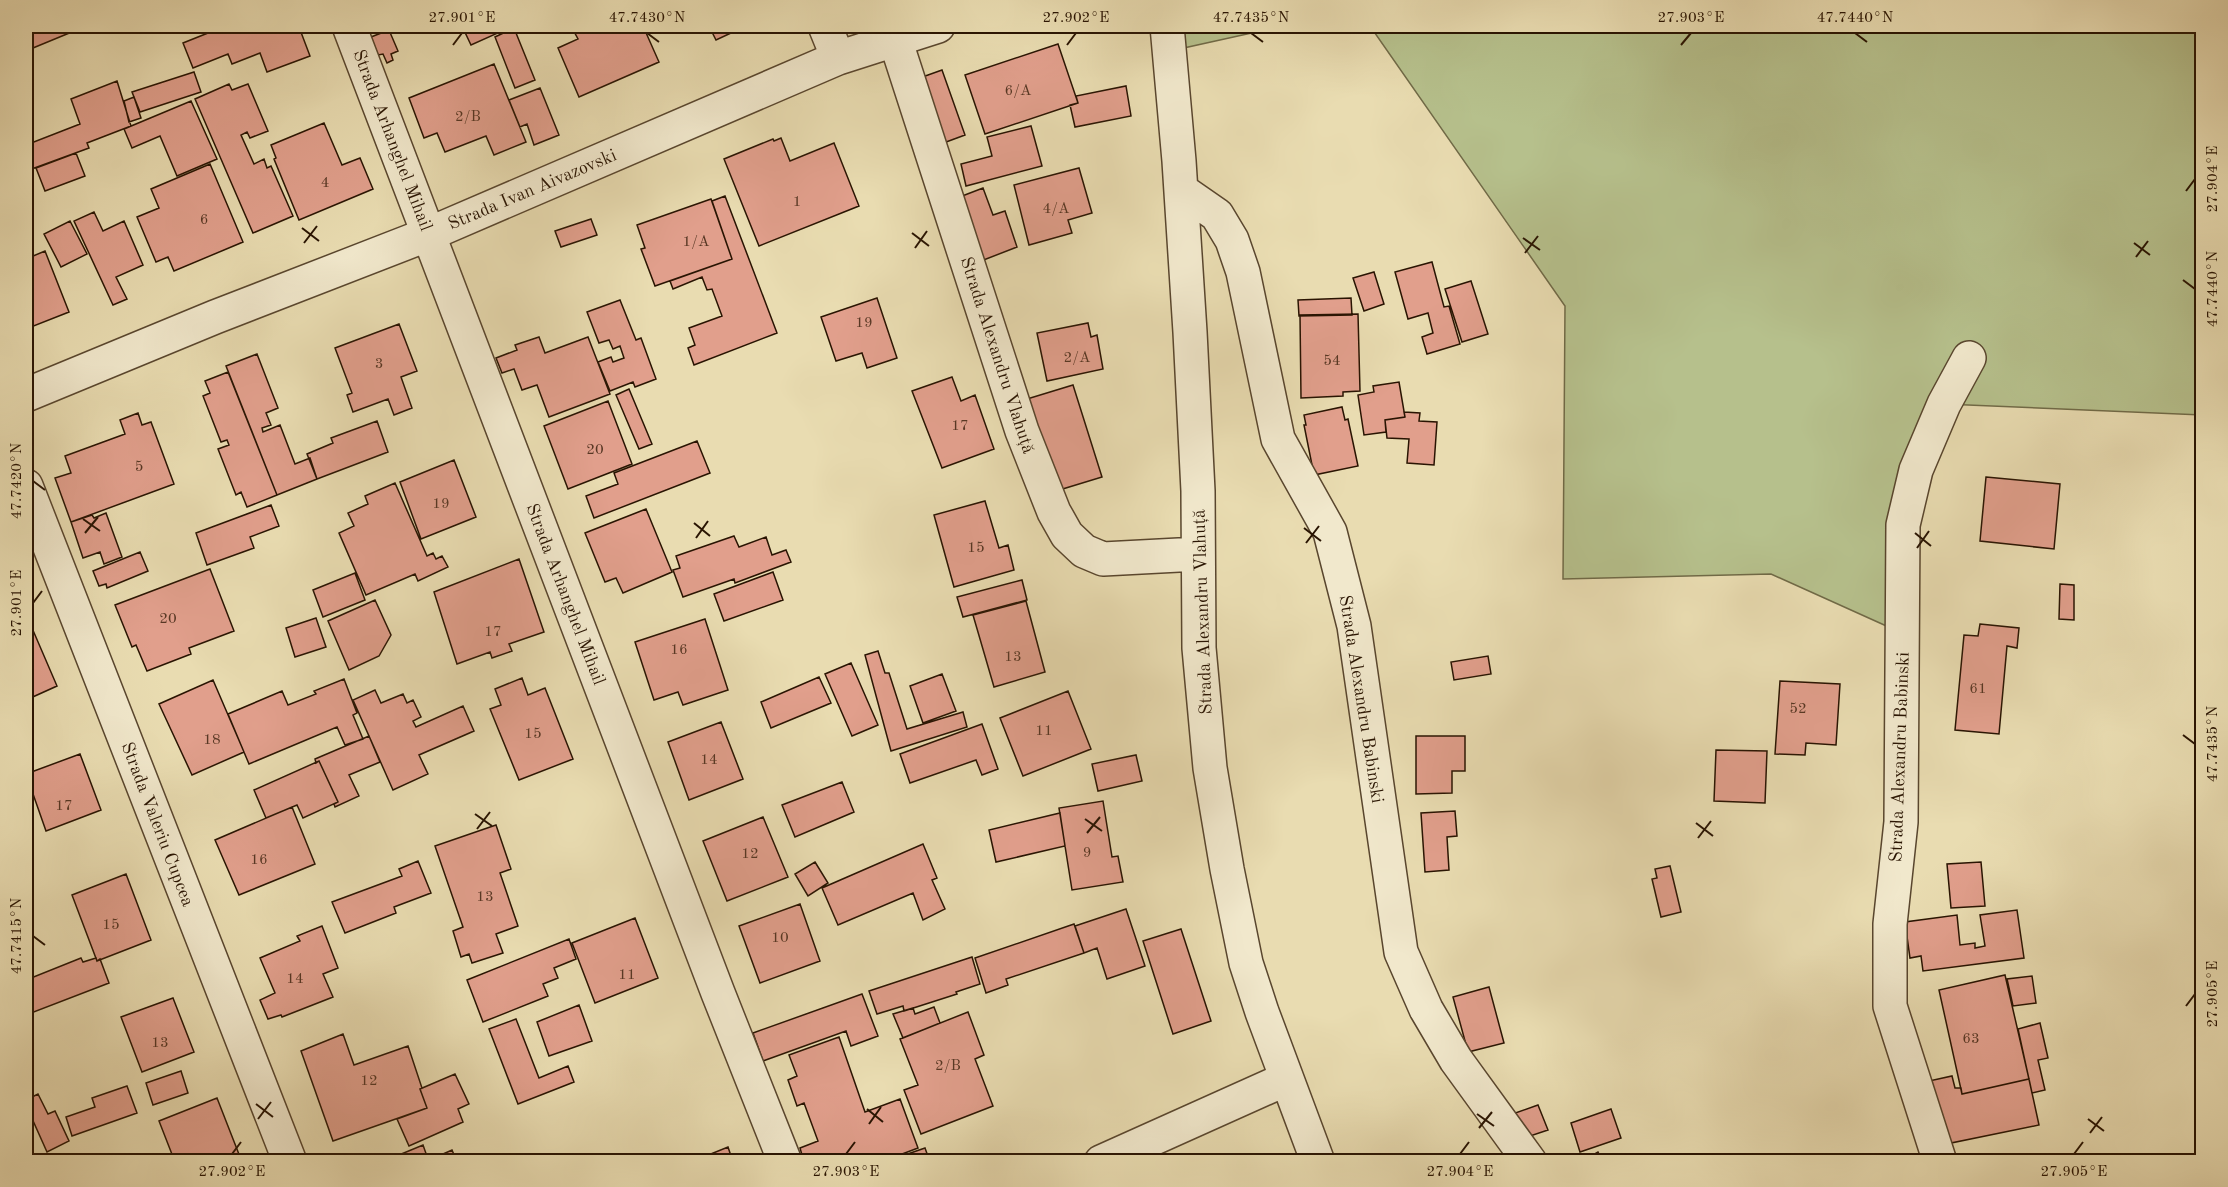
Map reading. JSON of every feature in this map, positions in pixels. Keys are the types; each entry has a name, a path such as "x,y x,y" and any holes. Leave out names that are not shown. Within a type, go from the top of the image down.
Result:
{"street":[{"name":"Strada Arhanghel Mihail","path":"349,26 718,993 785,1161"},
{"path":"825,26 838,58"},
{"name":"Strada Ivan Aivazovski","path":"26,395 429,234 838,58 938,26"},
{"path":"1167,26 1181,190"},
{"name":"Strada Alexandru Vlahuță","path":"895,39 1022,431 1058,520 1067,535 1084,551 1103,560 1198,554"},
{"name":"Strada Аlexandru Vlahuță","path":"1181,190 1198,491 1199,648 1210,768 1246,963 1286,1079 1318,1161"},
{"name":"Strada Alexandru Babinski","path":"1181,190 1217,215 1232,240 1243,272 1278,439 1330,532 1354,626 1401,952 1426,1009 1456,1060 1530,1161"},
{"name":"Strada Alexandru Babinski","path":"1940,1161 1890,1006 1890,924 1901,822 1903,525 1916,470 1944,404 1969,358"},
{"name":"Strada Valeriu Cupcea","path":"26,486 290,1161"},
{"path":"1101,1161 1286,1079"}],"green space":[{"path":"1168,26 1283,26 1170,51"},
{"path":"1370,26 2202,26 2202,415 1944,404 1903,525 1902,633 1771,574 1563,579 1565,306"}],"building":[{"path":"26,26 78,26 79,29 33,48 31,44 26,47"},
{"path":"217,26 286,26 288,31 299,27 310,56 267,72 260,53 232,64 228,54 193,68 183,43 218,29"},
{"path":"462,26 510,26 511,27 471,45"},
{"path":"571,26 643,26 659,62 579,97 558,48 578,39"},
{"path":"709,26 746,26 716,40"},
{"path":"514,28 535,80 515,88 495,37"},
{"path":"389,30 398,51 391,54 393,60 387,63 383,54 378,55 371,37"},
{"path":"1058,44 1078,103 985,134 965,75"},
{"path":"494,64 526,142 494,155 486,136 445,152 437,133 424,138 409,98"},
{"path":"942,70 965,135 938,145 914,80"},
{"path":"194,72 201,92 140,112 132,92"},
{"path":"117,81 131,126 87,143 89,148 29,170 26,145 80,124 71,99"},
{"path":"229,84 232,90 248,84 268,131 250,138 247,132 241,135 254,164 264,159 267,168 271,166 293,216 253,233 195,99"},
{"path":"1126,86 1131,116 1075,127 1070,105 1078,103 1076,96"},
{"path":"540,88 559,135 534,145 527,124 520,127 509,100"},
{"path":"134,97 141,118 129,122 124,101"},
{"path":"191,101 217,159 177,176 160,136 132,148 124,129"},
{"path":"324,123 342,165 360,158 373,189 299,220 274,159 276,158 271,145"},
{"path":"1031,126 1042,166 966,186 961,164 992,156 987,137"},
{"path":"781,138 790,161 834,143 859,206 759,246 724,159 773,139 774,141"},
{"path":"76,153 85,176 45,191 36,168"},
{"path":"210,164 243,242 174,271 168,257 156,262 137,217 159,208 151,189"},
{"path":"1079,168 1092,213 1068,220 1072,233 1029,245 1014,185"},
{"path":"983,188 993,215 1005,211 1017,247 981,261 957,198"},
{"path":"725,196 777,333 694,365 688,348 695,345 689,328 722,316 712,289 707,290 702,277 673,289 670,281 732,259 712,201"},
{"path":"711,199 732,259 655,286 641,249 645,248 637,225"},
{"path":"94,212 103,231 124,221 143,265 116,277 127,299 113,305 74,221"},
{"path":"591,219 597,235 561,247 555,231"},
{"path":"70,221 87,254 61,267 44,234"},
{"path":"45,251 69,312 26,329 26,259"},
{"path":"1432,262 1444,307 1449,306 1460,344 1427,354 1422,337 1433,333 1428,313 1408,319 1395,272"},
{"path":"1374,272 1384,304 1364,311 1353,278"},
{"path":"1471,281 1488,334 1462,342 1445,289"},
{"path":"877,298 897,358 867,368 862,353 836,361 821,317"},
{"path":"1351,298 1352,315 1299,316 1298,300"},
{"path":"620,300 636,340 641,338 656,379 635,387 633,382 610,391 598,362 611,357 613,362 624,358 620,346 613,349 609,340 599,343 587,312"},
{"path":"1358,314 1360,391 1343,392 1343,396 1301,398 1300,315"},
{"path":"1088,323 1091,337 1097,335 1103,369 1047,381 1037,333"},
{"path":"399,324 417,371 401,377 412,408 394,415 388,399 353,412 347,395 352,393 335,348"},
{"path":"539,337 545,353 588,337 610,394 549,417 537,385 522,390 514,369 502,373 496,358 517,350 515,345"},
{"path":"257,354 278,408 266,413 271,425 262,428 263,432 280,425 295,464 310,458 317,479 277,495 226,366"},
{"path":"228,372 277,495 247,507 241,492 236,495 218,449 229,445 227,440 221,442 203,396 210,393 205,381"},
{"path":"952,377 961,401 975,395 994,449 942,468 912,391"},
{"path":"1399,382 1405,417 1385,420 1386,432 1364,435 1358,395 1374,392 1373,386"},
{"path":"1073,385 1102,477 1056,491 1027,399"},
{"path":"629,389 652,444 639,449 616,395"},
{"path":"608,401 632,464 568,489 544,426"},
{"path":"1342,407 1345,420 1348,419 1358,466 1314,475 1304,415"},
{"path":"1404,412 1420,413 1419,421 1437,422 1434,465 1407,463 1409,439 1387,438 1385,420 1405,417"},
{"path":"138,413 142,425 151,422 174,484 71,522 55,478 71,473 65,456 125,434 120,420"},
{"path":"377,421 388,452 317,479 307,454 333,443 331,438"},
{"path":"697,441 710,473 594,518 586,496 618,484 614,473"},
{"path":"454,460 476,517 421,539 400,482"},
{"path":"1986,477 2060,484 2054,549 1980,541"},
{"path":"395,483 427,556 433,553 436,559 442,556 448,567 418,581 415,574 366,595 339,533 354,526 348,513 368,504 365,496"},
{"path":"985,501 999,548 1008,545 1014,570 954,587 934,515"},
{"path":"271,505 279,526 250,537 254,548 207,565 196,533"},
{"path":"646,509 672,572 623,593 616,578 605,582 585,533"},
{"path":"106,513 122,557 104,564 100,552 83,558 71,522 92,515 94,518"},
{"path":"734,536 739,547 766,537 772,555 786,550 791,562 735,583 734,579 683,597 673,570 680,568 676,556"},
{"path":"140,552 148,571 107,588 106,584 99,586 93,571"},
{"path":"519,559 544,632 509,644 512,651 492,658 490,652 457,664 434,592"},
{"path":"210,569 234,631 189,648 191,654 147,671 136,645 132,647 115,605"},
{"path":"773,572 783,600 724,621 714,594"},
{"path":"355,573 365,600 323,617 313,590"},
{"path":"1022,580 1027,600 963,617 957,597"},
{"path":"2060,584 2074,585 2074,620 2059,619"},
{"path":"375,600 391,635 379,656 349,670 328,621"},
{"path":"1026,601 1045,672 994,687 973,615"},
{"path":"26,614 57,686 26,700"},
{"path":"316,618 326,647 295,657 286,628"},
{"path":"705,619 728,690 683,705 678,692 654,700 635,642"},
{"path":"1980,624 2019,628 2017,648 2007,646 1999,734 1955,730 1964,635 1978,636"},
{"path":"878,651 885,673 889,673 907,729 963,712 967,727 891,751 865,655"},
{"path":"1488,656 1491,674 1454,680 1451,662"},
{"path":"851,663 878,725 852,736 825,674"},
{"path":"942,674 956,711 923,723 910,686"},
{"path":"819,677 831,703 771,728 761,702"},
{"path":"522,678 528,695 545,688 573,759 519,780 490,709 501,705 495,689"},
{"path":"344,679 357,713 353,715 363,739 345,745 337,727 249,764 228,714 282,691 288,705 316,694 314,691"},
{"path":"213,680 244,752 192,775 159,704"},
{"path":"1780,681 1840,684 1836,745 1806,743 1805,755 1775,754"},
{"path":"375,690 381,703 403,694 407,703 413,700 421,717 413,721 416,727 463,706 474,731 419,755 428,774 393,790 353,700"},
{"path":"1068,691 1091,749 1023,776 1000,718"},
{"path":"721,722 743,779 689,800 668,742"},
{"path":"982,724 998,769 982,775 976,760 910,783 900,754"},
{"path":"369,736 380,762 349,775 359,796 335,807 334,804 338,802 319,761 316,763 315,759"},
{"path":"1416,736 1465,736 1465,771 1452,771 1452,793 1416,794"},
{"path":"1716,750 1767,751 1765,803 1714,801"},
{"path":"80,754 101,810 46,831 26,774"},
{"path":"1136,755 1142,781 1098,791 1092,764"},
{"path":"319,761 338,802 303,818 297,805 266,818 254,790"},
{"path":"842,782 854,812 795,837 782,805"},
{"path":"1103,801 1112,857 1118,856 1123,882 1072,890 1059,808"},
{"path":"292,807 315,864 239,895 215,840"},
{"path":"1455,811 1457,836 1447,837 1449,870 1425,872 1421,813"},
{"path":"1060,813 1065,846 996,862 989,830"},
{"path":"763,817 788,877 727,901 703,841"},
{"path":"496,825 511,869 500,873 518,926 496,934 503,953 472,963 469,954 461,957 453,931 463,927 435,846"},
{"path":"923,844 937,878 932,880 945,909 923,920 913,893 838,925 822,888"},
{"path":"418,861 431,893 394,907 396,913 345,933 332,902 402,876 399,869"},
{"path":"815,862 828,883 808,896 795,874"},
{"path":"1981,862 1985,906 1951,908 1947,864"},
{"path":"1670,866 1681,912 1661,917 1652,879 1657,878 1655,869"},
{"path":"126,874 151,940 97,961 72,895"},
{"path":"800,904 820,961 760,983 739,926"},
{"path":"1126,909 1145,966 1107,979 1097,948 1084,953 1075,926"},
{"path":"2017,910 2024,958 1923,971 1921,956 1910,958 1905,922 1957,915 1960,945 1975,943 1975,948 1985,946 1980,915"},
{"path":"635,918 658,978 595,1003 572,943"},
{"path":"1074,924 1084,953 1006,979 1008,985 986,993 975,958"},
{"path":"322,926 338,968 323,974 333,997 282,1017 281,1015 268,1019 260,1000 275,993 260,958 300,941 297,936"},
{"path":"1181,929 1211,1021 1173,1034 1143,941"},
{"path":"569,939 576,959 554,968 558,978 543,984 548,996 483,1022 467,980"},
{"path":"972,957 980,984 904,1011 903,1006 877,1014 869,991"},
{"path":"81,958 83,962 100,959 109,983 26,1015 26,980"},
{"path":"2005,975 2029,1079 1962,1094 1939,990"},
{"path":"2032,976 2036,1003 2013,1006 2007,979"},
{"path":"1489,987 1504,1043 1468,1052 1453,997"},
{"path":"862,994 878,1036 851,1046 846,1031 763,1061 753,1033"},
{"path":"173,998 194,1052 142,1072 121,1017"},
{"path":"579,1005 592,1041 549,1056 537,1022"},
{"path":"934,1007 940,1023 903,1038 893,1014 913,1008 915,1014"},
{"path":"968,1012 984,1055 975,1059 993,1106 921,1134 904,1090 918,1085 900,1039"},
{"path":"516,1019 539,1078 568,1066 574,1082 518,1104 489,1029"},
{"path":"2040,1023 2048,1058 2038,1060 2045,1090 2032,1093 2018,1029"},
{"path":"343,1034 354,1065 408,1046 427,1108 333,1141 301,1051"},
{"path":"839,1037 865,1112 900,1099 918,1148 881,1162 804,1162 800,1148 818,1141 804,1103 797,1106 788,1080 797,1076 789,1055"},
{"path":"181,1071 188,1093 153,1105 146,1083"},
{"path":"455,1074 469,1104 458,1109 463,1122 409,1146 397,1119 427,1108 420,1089"},
{"path":"1952,1076 1955,1088 1961,1088 1962,1094 2029,1079 2039,1125 1946,1144 1929,1081"},
{"path":"127,1086 137,1113 72,1136 66,1117 95,1107 92,1098"},
{"path":"38,1094 48,1114 55,1111 69,1141 47,1152 26,1105 26,1100"},
{"path":"217,1098 242,1162 175,1162 159,1121"},
{"path":"1538,1105 1548,1130 1512,1142 1504,1117"},
{"path":"1611,1109 1621,1138 1580,1152 1571,1123"},
{"path":"423,1145 429,1162 382,1162"},
{"path":"728,1147 733,1162 691,1162"},
{"path":"925,1148 930,1162 901,1162 899,1157"},
{"path":"452,1150 457,1162 435,1162 434,1158"},
{"path":"1598,1152 1603,1162 1580,1162"}]}
